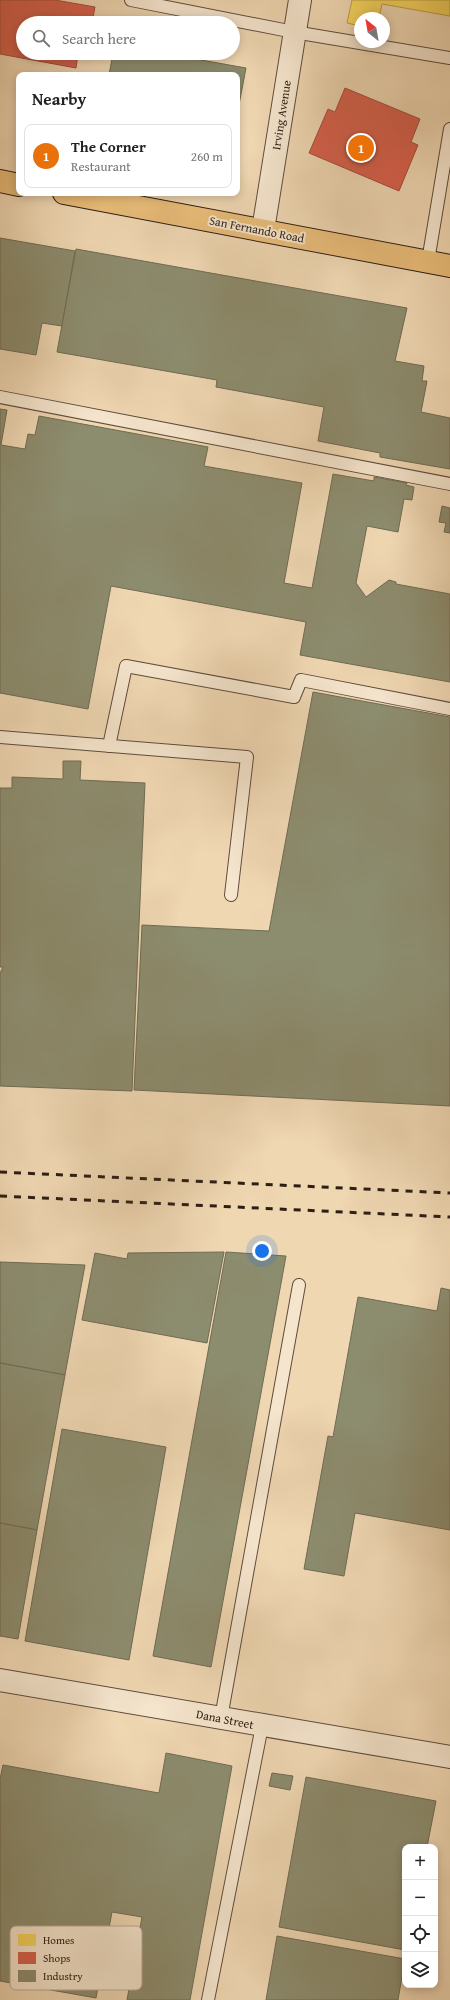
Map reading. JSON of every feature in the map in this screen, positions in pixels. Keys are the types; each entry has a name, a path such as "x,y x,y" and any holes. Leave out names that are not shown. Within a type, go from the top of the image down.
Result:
{"main road":[{"path":"0,181 16,184"},
{"name":"San Fernando Road","path":"80,196 450,266"}],"street":[{"name":"Irving Avenue","path":"263,230 300,0"},
{"name":"Dana Street","path":"0,1680 450,1757"}],"lane":[{"path":"131,0 212,16"},
{"path":"240,21 450,58"},
{"path":"428,261 450,128"},
{"path":"0,397 450,484"},
{"path":"109,746 126,666 294,697 301,680 450,709"},
{"path":"0,737 247,757 231,895"},
{"path":"221,1718 299,1285"},
{"path":"208,2000 262,1726"}],"building: Homes":[{"path":"352,0 450,0 450,16 382,4 380,12 354,12 354,25 347,23"}],"building: Shops":[{"path":"0,0 55,0 95,7 93,16 16,16 16,57 0,54"},
{"path":"33,60 77,60 76,68"},
{"path":"345,88 420,119 411,142 418,145 399,191 309,153 328,109 335,112"}],"building: Industry":[{"path":"112,60 201,60 246,68 240,99 240,72 110,72"},
{"path":"0,238 75,251 62,326 42,323 36,355 0,349"},
{"path":"76,249 407,308 395,361 424,366 422,381 427,381 421,412 450,418 450,469 380,457 380,453 318,441 324,407 216,387 217,380 57,352"},
{"path":"0,409 7,410 1,445 25,449 28,434 35,435 39,416 208,447 204,466 302,483 284,583 312,588 333,474 374,481 374,477 407,483 406,485 414,487 412,500 404,499 398,532 367,526 356,583 366,597 389,580 396,582 396,584 450,594 450,682 300,655 306,622 111,586 88,709 0,693"},
{"path":"442,506 450,508 450,533 444,532 446,523 439,522"},
{"path":"313,692 450,717 450,1106 134,1090 142,925 269,931"},
{"path":"63,761 81,761 80,780 145,783 132,1091 0,1086 0,973 3,967 0,967 0,788 12,788 12,777 63,779"},
{"path":"224,1252 207,1343 82,1320 95,1253 127,1259 128,1253"},
{"path":"226,1252 286,1256 211,1667 153,1656"},
{"path":"0,1262 85,1265 65,1375 0,1363"},
{"path":"441,1288 450,1290 450,1530 355,1513 344,1576 304,1569 328,1436 333,1437 358,1297 437,1311"},
{"path":"0,1363 65,1375 37,1530 0,1523"},
{"path":"62,1429 166,1447 129,1660 25,1641"},
{"path":"0,1523 37,1530 18,1639 0,1636"},
{"path":"166,1753 232,1766 190,2000 127,2000 129,1990 142,1990 142,1926 140,1926 142,1917 112,1912 109,1926 10,1926 10,1983 0,1981 0,1779 3,1765 159,1793"},
{"path":"272,1773 293,1776 290,1790 269,1786"},
{"path":"306,1777 436,1801 428,1844 402,1844 402,1949 279,1927"},
{"path":"277,1936 402,1958 402,1977 398,2000 266,2000"},
{"path":"51,1990 97,1990 96,1998"}],"railway":[{"path":"0,1172 450,1193"},
{"path":"0,1196 450,1217"}],"place":[{"name":"The Corner","path":"361,148"}]}
